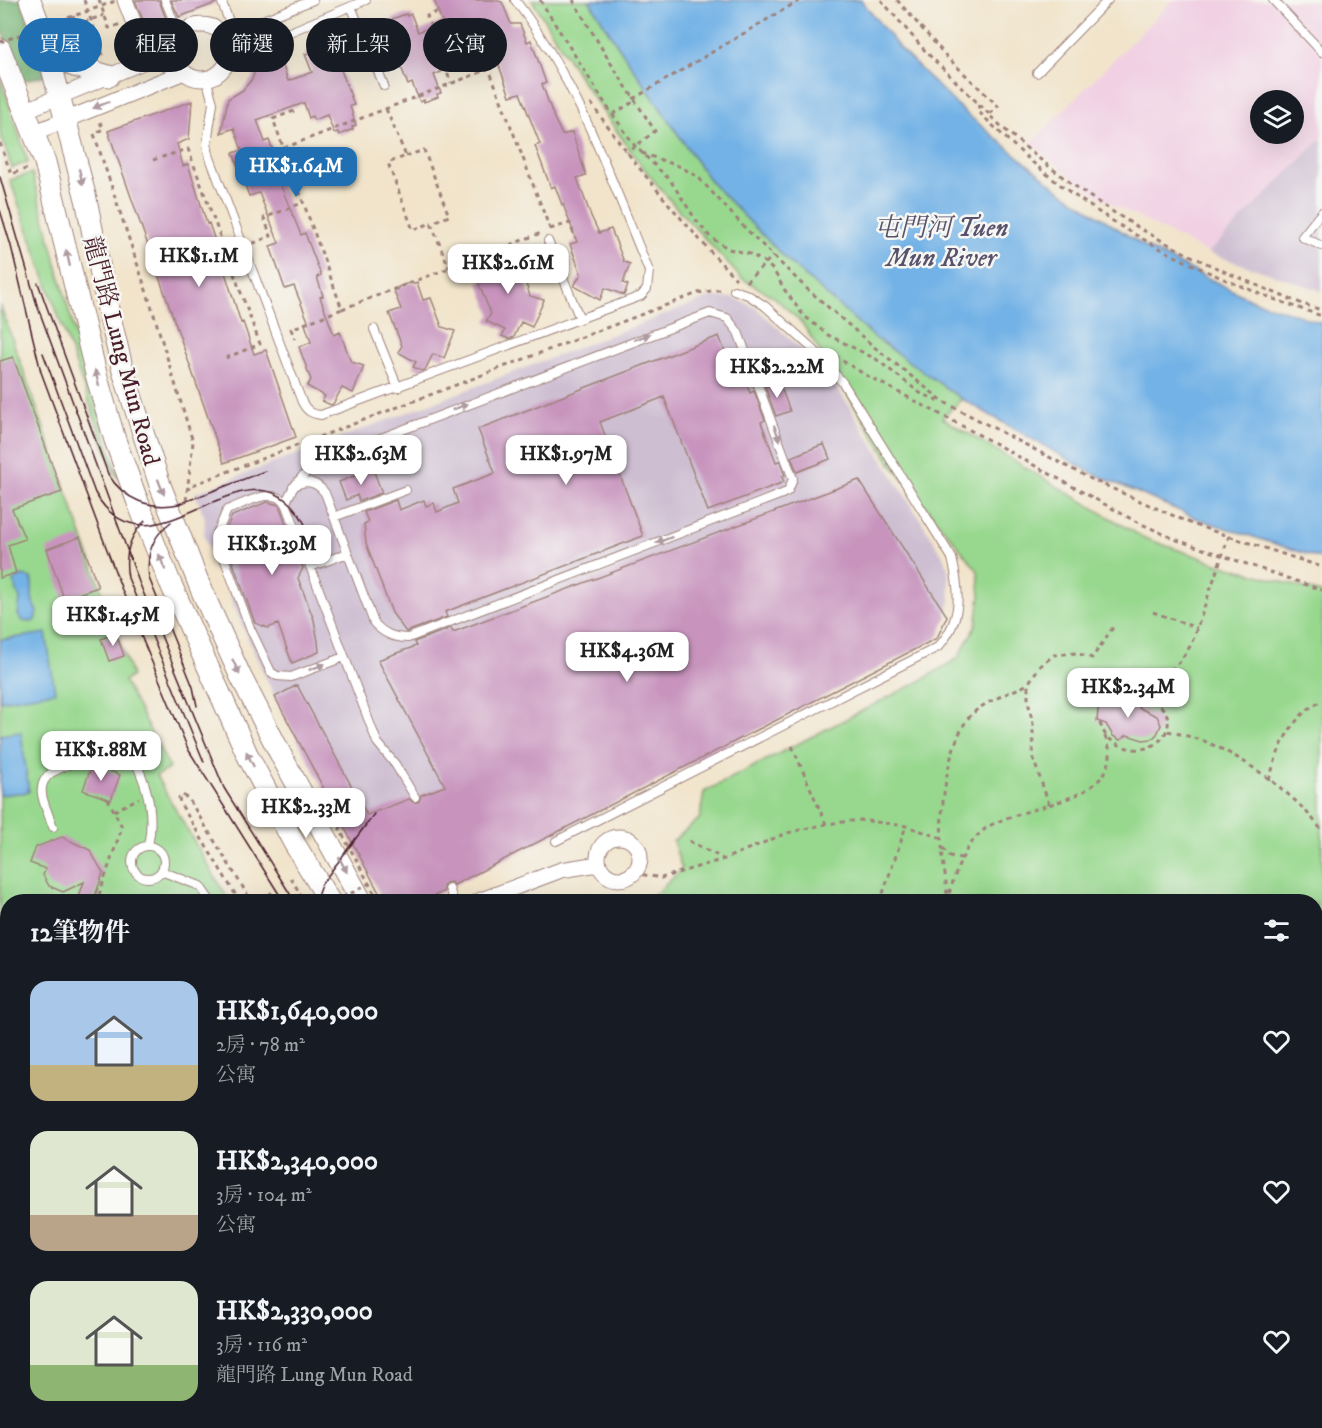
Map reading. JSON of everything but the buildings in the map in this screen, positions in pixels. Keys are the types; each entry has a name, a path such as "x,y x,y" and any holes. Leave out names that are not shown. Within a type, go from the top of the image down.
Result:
{"main road":[{"name":"龍門路 Lung Mun Road","path":"30,0 37,18"},
{"name":"龍門路 Lung Mun Road","path":"0,49 45,162 97,378 137,501 169,580 251,763 294,843 325,894"},
{"path":"102,69 107,70"},
{"name":"龍門路 Lung Mun Road","path":"53,72 90,218 117,348 131,401 160,484 201,589 240,675 283,759 365,892"}],"street":[{"path":"125,0 132,18"},
{"path":"24,111 60,96 114,68"},
{"path":"33,134 184,72 191,76 206,78 218,72"},
{"path":"624,837 631,840 639,852 638,867 634,873 621,879 607,875 598,864 600,849 610,839 624,837"},
{"path":"497,894 561,870 598,864"}],"lane":[{"path":"165,0 171,18"},
{"path":"221,0 224,18"},
{"path":"266,18 293,4 313,0"},
{"path":"294,30 366,0"},
{"path":"206,78 213,103 207,148 306,409 312,414 321,415 641,296 647,289 649,272 591,130 538,30 515,0"},
{"path":"1036,73 1108,0"},
{"path":"1273,0 1322,52"},
{"path":"351,6 384,86"},
{"path":"1322,212 1302,237 1322,246"},
{"path":"548,241 580,319"},
{"path":"556,841 938,647 949,635 956,617 957,576 952,558 843,383 814,350 765,306 748,295 734,290"},
{"path":"286,503 293,487 308,470 326,459 701,315 719,314 733,324 792,473 791,486 788,491 408,638 393,637 379,629 374,623 321,487 307,482 293,487"},
{"path":"374,329 398,388"},
{"path":"334,517 406,490"},
{"path":"344,657 291,678 277,676 271,672 257,644 216,536 227,510 267,495 278,496 286,503 310,567 344,657 376,742 394,764 415,797"},
{"path":"310,567 348,553"},
{"path":"53,827 40,788 44,778 51,772 123,737 140,769 152,813 152,828 148,846"},
{"path":"148,846 157,849 164,861 161,871 157,875 141,877 133,869 134,853 148,846"},
{"path":"161,871 200,886 206,894"},
{"path":"450,888 452,894"}],"path":[{"path":"84,0 90,18"},
{"path":"99,0 109,28 114,26"},
{"path":"0,42 113,2 112,0"},
{"path":"540,0 612,114 635,146 670,180 710,237 729,249 750,254 766,263 780,279 793,302 815,326 838,341 876,359 920,393 944,402 1093,480 1192,524 1322,567"},
{"path":"573,0 655,131 627,153 670,207 742,284 752,290"},
{"path":"612,114 800,0"},
{"path":"881,0 927,53 989,115 1029,152 1096,202 1140,229 1211,267 1322,310"},
{"path":"897,0 947,57 998,106 989,115"},
{"path":"437,12 427,16 452,84"},
{"path":"96,18 104,15"},
{"path":"102,54 107,70"},
{"path":"284,148 489,69 550,229"},
{"path":"978,104 978,111 1008,141 1090,207 1201,270 1322,316"},
{"path":"386,109 406,156"},
{"path":"294,111 273,119 342,309"},
{"path":"103,129 94,134 151,305 193,442 186,501"},
{"path":"0,143 11,174 33,166"},
{"path":"153,160 188,149 260,344 223,359"},
{"path":"424,150 449,216 431,223 412,230 388,163 424,150"},
{"path":"642,153 681,167 698,177 773,256 838,317 944,402"},
{"path":"258,251 254,243 271,236 264,218 303,203"},
{"path":"431,223 449,268"},
{"path":"295,339 291,329 550,229 570,223 575,238"},
{"path":"190,259 224,247"},
{"path":"742,284 773,256"},
{"path":"236,279 253,273"},
{"path":"187,491 190,486 698,293 717,289 734,290"},
{"path":"833,355 1135,521 1177,540 1322,590"},
{"path":"1118,698 1163,677 1180,662 1191,645 1228,536"},
{"path":"1154,612 1197,628"},
{"path":"947,894 942,847 947,772 960,730 972,713 1028,684 1039,668 1054,655 1076,653 1092,658 1114,626"},
{"path":"1028,684 1028,701 1033,724 1033,758 1049,805"},
{"path":"1104,734 1113,742 1133,750 1143,750 1157,744 1168,731 1168,718 1163,708 1154,701 1132,693"},
{"path":"1269,780 1276,754 1286,734 1310,707 1322,701"},
{"path":"950,894 961,858 985,829 1021,813 1066,800 1094,786 1107,769 1110,751 1100,723"},
{"path":"1168,731 1205,742 1251,766 1310,814 1322,831"},
{"path":"792,746 826,824"},
{"path":"235,894 180,803 179,798 182,795 188,798 247,894"},
{"path":"99,894 122,827 108,799"},
{"path":"634,873 661,878 724,859 787,833 826,824 861,820 906,826 942,838"},
{"path":"341,826 340,830 365,892"},
{"path":"883,894 906,826"},
{"path":"689,841 724,859"},
{"path":"942,847 950,856 961,858"},
{"path":"291,878 300,894"}],"shaded area":[{"path":"1173,0 1322,1 1322,138 1208,253 1106,201 1031,143"},
{"path":"1322,138 1322,291 1208,253"},
{"path":"711,297 734,298 756,308 809,356 838,389 942,554 948,569 950,601 941,633 937,638 437,894 380,894 255,655 204,536 205,518 195,493"}],"green space":[{"path":"0,0 21,0 27,18 18,18 18,71 0,24"},
{"path":"532,0 589,0 710,181 788,261 874,337 962,399 942,418 1144,538 1219,564 1322,593 1322,894 654,894 682,869 673,841 700,818 704,792 922,680 958,658 976,625 980,597 978,571 892,465 802,323 774,297 741,278 673,204 641,165 583,83"},
{"path":"19,72 45,72 46,75 22,81"},
{"path":"0,77 28,162 12,168 0,134"},
{"path":"32,173 80,352 119,479 114,472 10,180"},
{"path":"0,305 132,676 124,681 170,768 156,776 225,894 0,894"}],"water":[{"name":"屯門河 Tuen Mun River","path":"589,0 861,0 901,50 962,110 1058,189 1147,248 1252,300 1322,323 1322,559 1198,519 1090,472 962,399 874,337 788,261 710,181"},
{"path":"22,576 31,578 32,582 32,597 37,612 32,622 22,621 18,615 20,599 13,581"},
{"path":"46,633 55,692 0,701 0,640"},
{"path":"21,732 29,792 0,795 0,735"}],"tram line":[{"path":"0,177 37,305 139,582 224,788 290,894"},
{"path":"0,210 11,246 41,372 122,590 188,749 279,894"},
{"path":"38,283 108,474 122,490 139,501 168,506 179,504 265,471"},
{"path":"43,353 95,493 119,519 147,525 176,518 236,494 265,491 290,504 312,540"},
{"path":"145,521 135,533 129,547 128,578 204,762"},
{"path":"171,522 159,534 152,547 148,562 149,578 193,687 197,706"},
{"path":"318,894 321,885 374,814"}]}
